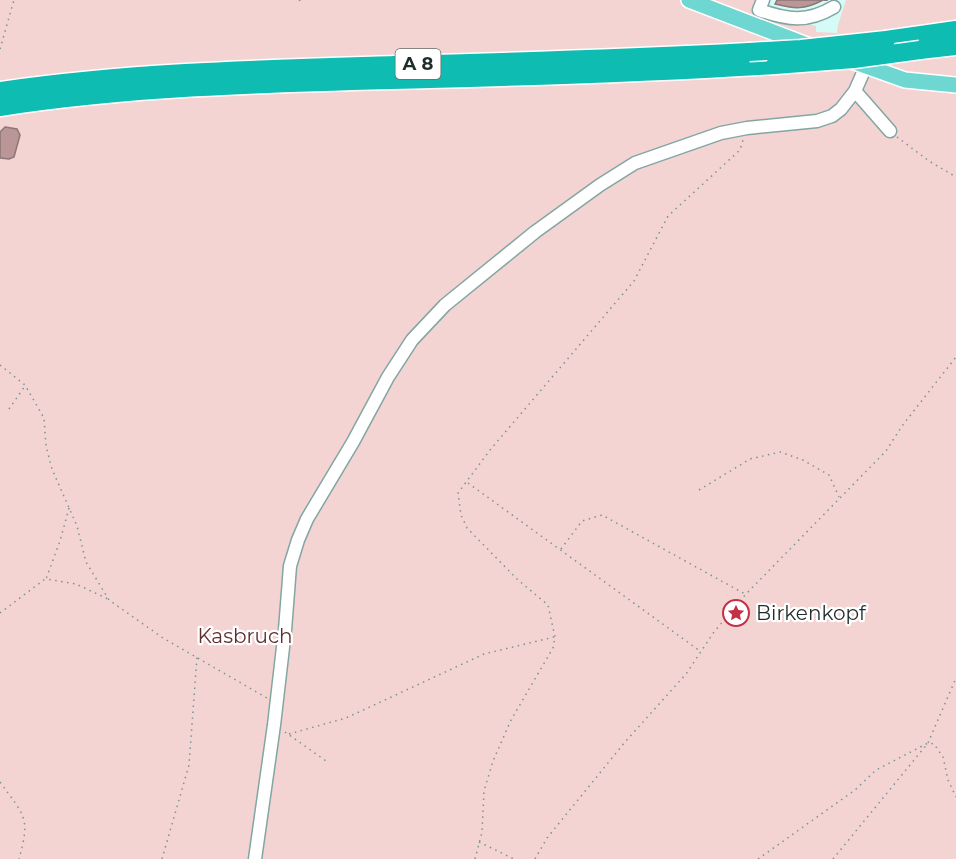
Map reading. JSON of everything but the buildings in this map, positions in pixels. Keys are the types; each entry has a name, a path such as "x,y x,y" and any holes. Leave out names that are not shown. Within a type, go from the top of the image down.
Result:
{"highway":[{"name":"A 8","path":"0,106 90,87 237,69 621,59 801,49 956,30"},
{"name":"A 8","path":"0,92 90,87 620,74 854,59 956,45"}],"main road":[{"path":"689,0 905,80 956,85"}],"lane":[{"path":"763,0 759,10 783,18 803,19 822,14 834,7"},
{"path":"255,859 277,701 290,566 307,519 353,442 388,377 412,340 445,305 535,232 635,163 721,133 808,122 832,116 855,91 866,66"},
{"path":"855,91 890,131"}],"path":[{"path":"0,49 14,0"},
{"path":"475,859 482,832 484,791 493,761 511,720 553,648 555,637 548,605 518,580 467,528 461,515 458,493 496,442 634,281 668,216 740,150 747,128"},
{"path":"890,131 929,161 956,177"},
{"path":"535,859 554,830 625,742 686,674 714,632 746,594 886,451 902,426 956,357"},
{"path":"0,365 25,385 44,418 46,446 52,469 77,525 86,562 109,600"},
{"path":"9,409 25,385"},
{"path":"699,490 750,459 780,452 803,460 829,475 839,498"},
{"path":"468,482 701,652"},
{"path":"0,613 46,579 69,508"},
{"path":"561,549 582,521 602,515 746,594"},
{"path":"46,579 76,584 109,600 163,638 264,697 277,701"},
{"path":"289,734 346,718 484,654 555,637"},
{"path":"162,859 189,765 197,657"},
{"path":"833,859 928,743 956,678"},
{"path":"274,725 326,761"},
{"path":"758,859 855,790 876,770 928,743 934,744 944,757 948,780 956,797"},
{"path":"0,782 26,819 25,838 19,859"},
{"path":"478,842 514,859"}],"green space":[{"name":"Kasbruch","path":"0,0 761,0 766,11 816,26 816,32 837,33 846,0 956,0 956,859 0,859"}],"shaded area":[{"path":"777,0 823,0 799,8 775,4"},
{"path":"5,127 17,129 20,135 14,157 9,159 0,158 0,132"}],"place":[{"name":"Birkenkopf","path":"736,613"}]}
